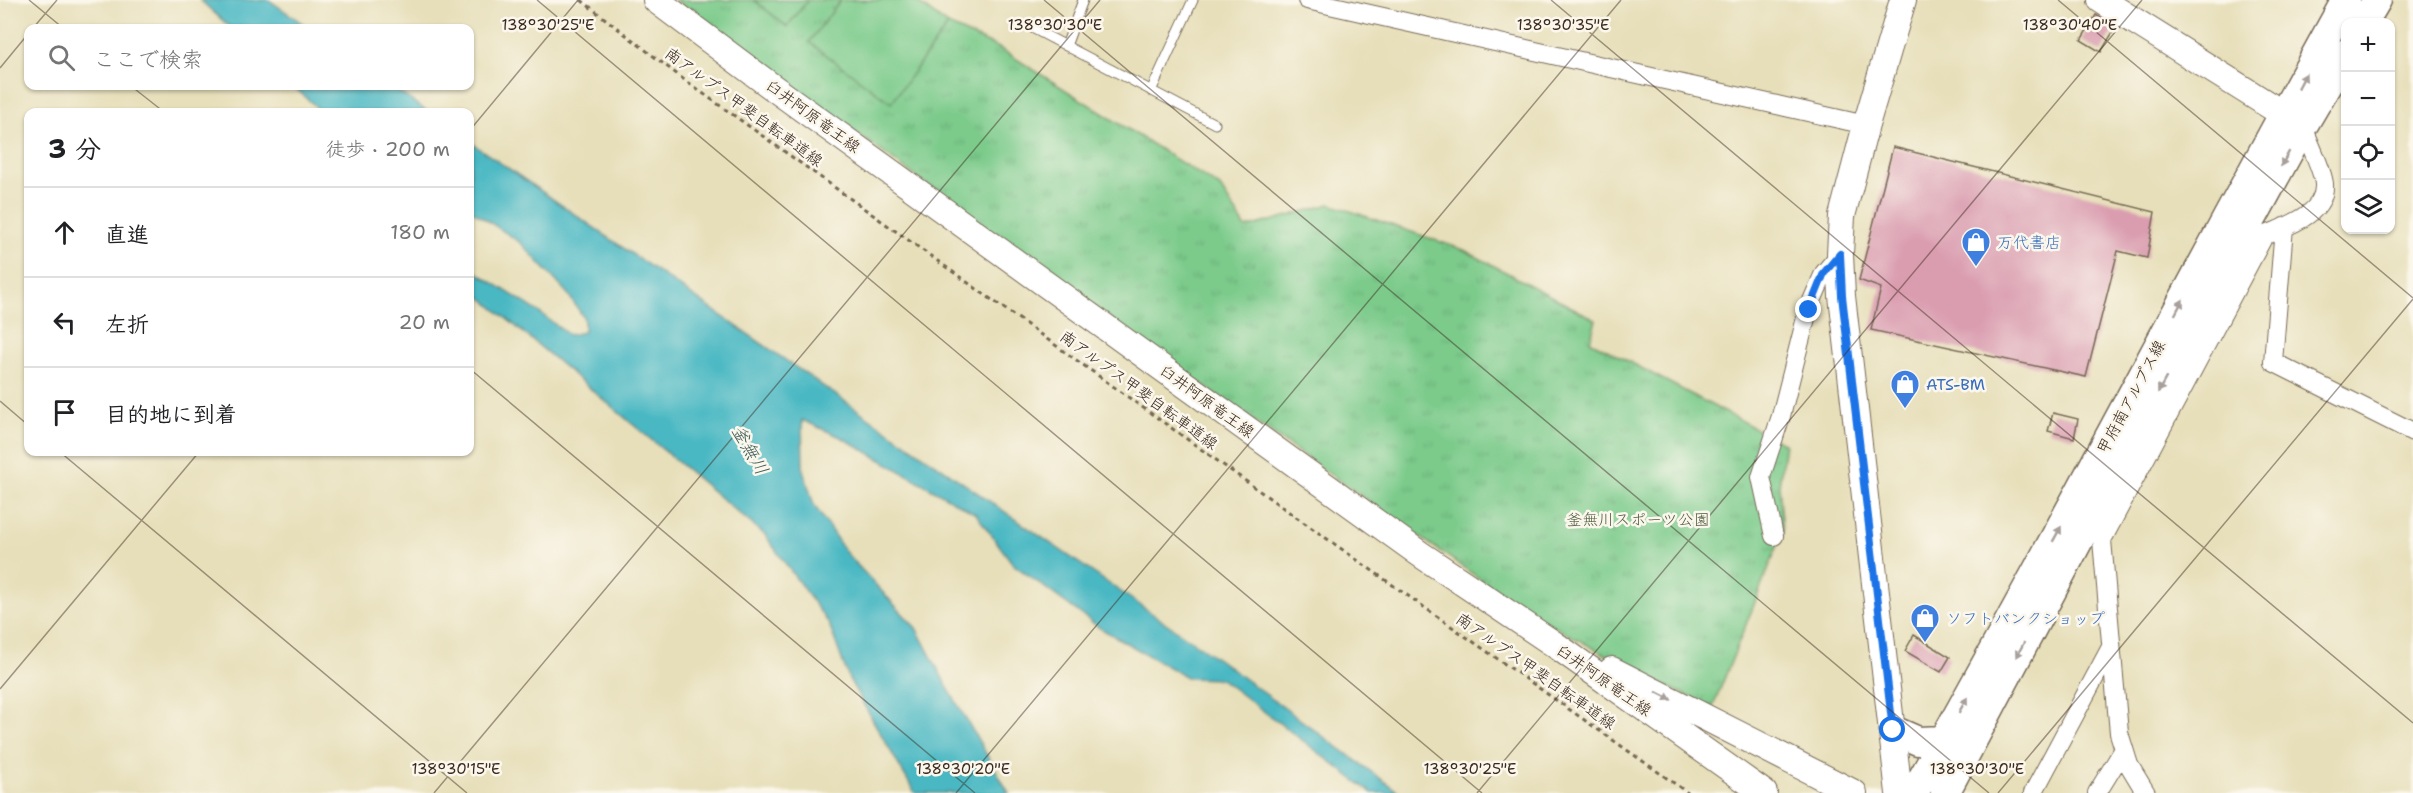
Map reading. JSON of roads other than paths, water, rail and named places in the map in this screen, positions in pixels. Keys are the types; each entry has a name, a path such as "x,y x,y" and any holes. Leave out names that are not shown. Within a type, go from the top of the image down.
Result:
{"main road":[{"name":"臼井阿原竜王線","path":"656,0 828,127 1372,519 1554,644 1764,793"},
{"path":"1899,793 1842,296 1840,254 1842,216 1903,0"},
{"path":"2101,0 2294,120"},
{"name":"甲府南アルプス線","path":"1945,793 2143,419 2294,120 2345,9 2377,0"},
{"name":"甲府南アルプス線","path":"1914,793 2125,410 2241,190 2341,59"},
{"path":"1554,644 1603,665 1854,793"},
{"path":"1893,730 1918,741 1944,740"}],"street":[{"path":"1307,0 1866,125"},
{"path":"2146,793 2129,765 2119,733 2102,540 2264,236 2311,213 2319,201 2324,184 2294,120"},
{"path":"2284,227 2273,362 2413,432"},
{"path":"1774,536 1761,477 1781,416 1809,310 1824,273 1840,254"},
{"path":"2033,793 2111,647"},
{"path":"2097,793 2124,749"}],"lane":[{"path":"1066,46 1083,0"},
{"path":"1151,91 1193,0"},
{"path":"1032,28 1215,124"}],"water":[{"path":"200,0 269,0 303,24 227,24"},
{"path":"297,90 396,90 422,108 318,108"},
{"name":"釜無川","path":"474,145 1215,657 1400,793 1372,793 1221,679 1188,678 1100,628 1013,564 976,514 843,438 802,420 803,470 814,505 846,553 916,628 1009,793 915,793 849,679 829,624 765,535 474,291 474,271 536,310 569,335 584,332 584,318 568,294 521,243 474,212"}],"place":[{"name":"万代書店","path":"1976,268"},
{"name":"ATS-BM","path":"1905,410"},
{"name":"ソフトバンクショップ","path":"1925,644"}],"park label":[{"name":"釜無川スポーツ公園","path":"1638,519"}]}
